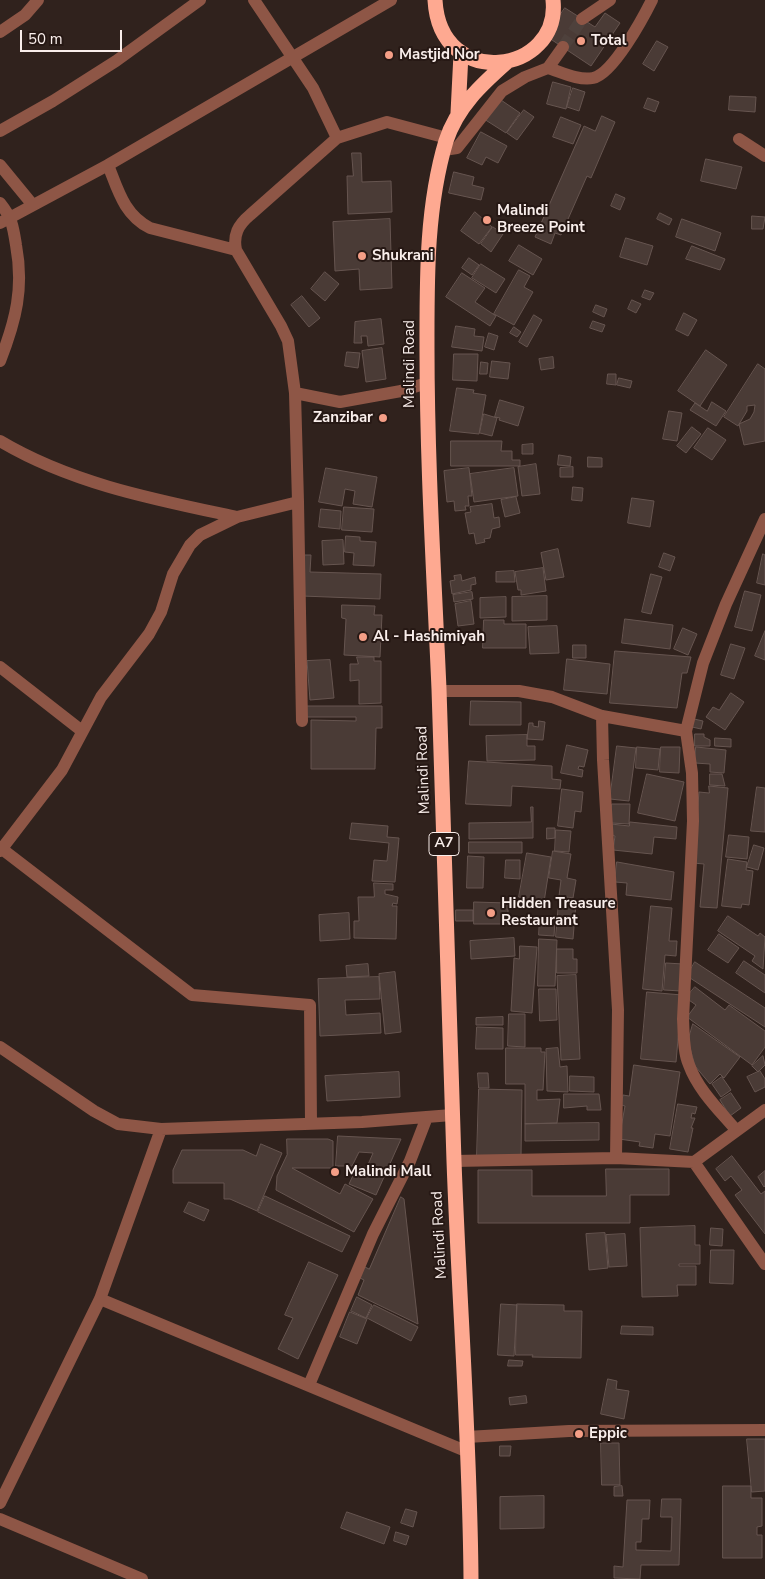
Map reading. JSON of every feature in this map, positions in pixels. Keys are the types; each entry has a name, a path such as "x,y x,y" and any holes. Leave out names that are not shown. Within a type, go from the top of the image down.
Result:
{"highway":[{"path":"434,0 436,18 445,39 462,54 483,63 507,62 524,55 539,44 549,28 557,3"},
{"name":"Malindi Road","path":"458,113 462,54"},
{"name":"Malindi Road","path":"471,1579 468,1452 452,1115 439,691 429,508 427,383 429,248 433,210 446,144 458,113 479,86 507,62"}],"street":[{"path":"0,32 26,15 38,0"},
{"path":"0,131 53,101 108,66 156,34 200,0"},
{"path":"254,0 313,88 337,138"},
{"path":"6,220 32,204 108,165 391,0"},
{"path":"582,19 610,0"},
{"path":"548,68 584,79 594,78 608,70 636,30 652,0"},
{"path":"302,721 295,394 288,342 281,326 236,250 234,241 237,229 243,221 337,138 387,122 457,148 502,91 525,77 548,68 563,47"},
{"path":"739,139 765,156"},
{"path":"0,165 32,204"},
{"path":"108,165 122,201 140,223 150,228 236,250"},
{"path":"0,203 21,273 20,289 12,330 0,361"},
{"path":"295,394 328,401 345,402 401,391 427,383"},
{"path":"0,441 20,453 137,496 237,518"},
{"path":"298,502 237,518 200,536 181,557 173,574 161,612 149,634 101,697 62,770 1,850 192,995 310,1005 311,1123"},
{"path":"736,1130 700,1085 688,1064 685,1051 683,1019 693,821 692,773 686,731 703,663 726,604 765,518"},
{"path":"0,668 82,731"},
{"path":"439,691 519,691 552,697 602,716 686,731"},
{"path":"602,716 602,760 618,1010 616,1158"},
{"path":"0,1047 94,1111 118,1124 161,1129 362,1122 452,1115"},
{"path":"454,1161 616,1158 694,1162 765,1110"},
{"path":"309,1385 373,1234 410,1161 427,1117"},
{"path":"0,1503 100,1299 161,1129"},
{"path":"694,1162 765,1264"},
{"path":"100,1299 468,1452"},
{"path":"467,1437 569,1431 765,1430"},
{"path":"0,1519 122,1575 142,1579"}],"building":[{"name":"Total","path":"565,8 595,27 605,13 620,23 591,66 546,36"},
{"path":"657,41 668,47 654,71 643,64"},
{"path":"553,82 571,87 566,109 547,104"},
{"path":"573,88 585,92 579,111 567,107"},
{"path":"730,96 756,97 755,112 729,110"},
{"path":"498,98 520,113 506,133 484,119"},
{"path":"648,98 659,102 655,112 644,108"},
{"path":"524,110 534,117 517,140 507,133"},
{"path":"602,116 615,122 591,178 587,176 561,235 555,233 551,244 535,237 584,126 595,131"},
{"path":"561,117 581,125 573,144 553,137"},
{"path":"481,132 507,146 498,163 486,157 482,165 467,158"},
{"path":"352,153 361,153 362,182 391,181 392,212 348,214 347,176 353,176"},
{"path":"706,159 742,167 736,189 701,181"},
{"path":"454,172 474,177 472,185 484,188 481,200 449,193"},
{"path":"616,194 625,198 620,210 611,206"},
{"path":"475,212 492,227 479,244 461,231"},
{"path":"660,213 672,219 669,225 657,219"},
{"path":"752,216 765,217 763,229 752,229"},
{"name":"Shukrani","path":"390,219 392,288 360,290 359,269 335,271 333,222"},
{"path":"682,219 721,233 715,251 676,237"},
{"path":"493,227 503,234 491,252 481,244"},
{"path":"626,238 653,246 647,265 620,257"},
{"path":"519,245 542,259 533,275 509,261"},
{"path":"692,246 725,259 720,270 686,259"},
{"path":"469,258 479,265 472,275 462,268"},
{"path":"481,264 505,279 496,293 472,278"},
{"path":"519,270 530,276 524,287 533,292 514,325 494,314"},
{"path":"325,272 339,284 325,301 311,289"},
{"path":"462,273 485,288 475,302 496,316 490,326 446,297"},
{"path":"645,290 654,293 650,300 642,297"},
{"path":"302,296 320,318 309,327 291,305"},
{"path":"632,300 641,304 636,313 628,309"},
{"path":"596,305 607,309 604,317 593,312"},
{"path":"684,313 697,320 688,336 676,330"},
{"path":"534,315 542,320 527,347 519,342"},
{"path":"381,319 384,344 368,346 367,336 361,336 362,343 354,343 355,322"},
{"path":"593,321 605,325 602,332 590,328"},
{"path":"456,326 475,329 474,336 484,337 482,351 452,347"},
{"path":"514,327 521,332 517,337 510,333"},
{"path":"489,333 498,336 494,350 485,347"},
{"path":"382,348 386,379 366,382 362,351"},
{"path":"706,350 727,365 700,406 678,391"},
{"path":"347,352 360,353 358,368 345,366"},
{"path":"454,354 478,354 477,381 453,380"},
{"path":"553,357 554,368 541,370 539,359"},
{"path":"492,361 510,363 508,379 490,377"},
{"path":"481,362 488,363 487,374 480,374"},
{"path":"758,364 765,369 765,441 744,445 739,424 738,426 724,417","holes":["755,405 750,419 739,424 747,411 747,406"]},
{"path":"608,374 616,374 616,385 607,384"},
{"path":"619,378 632,381 630,388 617,385"},
{"path":"457,388 474,390 473,393 486,395 479,434 450,431"},
{"path":"500,400 524,407 518,426 495,417"},
{"path":"712,402 726,411 716,426 690,410 695,403 707,411"},
{"path":"669,411 682,413 677,441 663,439"},
{"path":"484,414 497,418 492,436 480,433"},
{"path":"692,427 701,434 686,453 677,446"},
{"path":"708,428 726,440 712,460 694,448"},
{"path":"451,441 502,441 501,451 512,451 512,460 520,460 520,466 451,466"},
{"path":"533,444 533,454 522,454 522,445"},
{"path":"559,455 571,457 570,466 558,465"},
{"path":"588,457 602,458 602,467 588,467"},
{"path":"536,464 540,494 522,496 518,467"},
{"path":"573,467 573,477 560,477 560,468"},
{"path":"326,468 377,477 372,507 353,504 355,491 345,489 342,506 319,502"},
{"path":"469,468 472,496 468,496 469,506 465,506 466,510 455,511 454,501 447,502 444,471"},
{"path":"514,468 518,496 474,502 470,474"},
{"path":"573,487 583,488 582,501 572,500"},
{"path":"516,497 520,513 505,517 501,500"},
{"path":"632,498 654,501 650,527 628,523"},
{"path":"492,504 494,518 499,517 500,527 492,529 490,538 484,539 485,542 476,544 474,533 469,534 465,513 471,512 470,507"},
{"path":"344,507 374,509 372,532 342,530"},
{"path":"321,509 341,511 340,529 319,527"},
{"path":"346,536 360,537 360,541 376,542 374,566 353,565 354,553 345,552"},
{"path":"343,540 344,564 323,565 322,541"},
{"path":"558,549 564,577 546,580 541,553"},
{"path":"664,553 675,557 670,571 659,567"},
{"path":"763,554 765,555 765,585 757,583"},
{"path":"304,555 311,555 310,572 381,574 380,599 302,596"},
{"path":"543,568 546,591 521,595 521,590 518,590 515,572"},
{"path":"514,571 515,582 496,582 496,572"},
{"path":"651,574 662,577 651,614 642,612"},
{"path":"461,575 462,581 475,577 476,584 471,585 471,590 452,594 450,581 455,580 454,576"},
{"path":"745,591 761,595 752,631 735,627"},
{"path":"472,592 473,599 454,602 453,595"},
{"path":"547,596 547,620 512,621 512,597"},
{"path":"506,597 506,617 480,618 480,598"},
{"path":"471,601 474,624 458,626 455,604"},
{"name":"Al - Hashimiyah","path":"342,605 375,606 374,615 382,615 380,657 344,655 346,619 342,618"},
{"path":"625,619 673,625 670,649 622,643"},
{"path":"484,620 504,620 504,624 526,624 526,648 483,648"},
{"path":"557,626 559,653 530,654 528,627"},
{"path":"683,628 697,634 688,655 674,649"},
{"path":"765,631 765,660 755,656"},
{"path":"731,644 745,648 734,679 721,675"},
{"path":"573,645 586,645 586,658 573,658"},
{"path":"615,651 691,657 687,673 682,673 677,708 610,703"},
{"path":"357,657 374,657 374,661 381,661 381,703 359,704 359,680 350,681 350,664 358,664"},
{"path":"567,659 610,664 607,694 564,690"},
{"path":"330,660 334,698 310,700 307,661"},
{"path":"731,693 744,702 725,730 706,717 713,707 719,710"},
{"path":"471,701 521,702 521,725 470,725"},
{"path":"307,706 382,706 382,728 376,728 375,769 311,769 311,720 356,721 356,717 307,717"},
{"path":"694,719 703,721 701,729 692,727"},
{"path":"539,721 545,722 543,740 527,739 529,723 533,723 533,726 538,727"},
{"path":"695,734 704,734 704,737 710,740 710,746 695,746"},
{"path":"527,735 527,746 535,746 535,760 487,761 486,736"},
{"path":"715,738 731,739 731,747 715,746"},
{"path":"567,745 588,750 584,767 579,766 578,769 583,770 582,777 561,773"},
{"path":"617,746 636,748 629,801 610,799"},
{"path":"637,747 660,749 658,770 636,768"},
{"path":"661,747 680,747 679,773 660,772"},
{"path":"696,747 726,750 724,773 710,772 710,764 695,763"},
{"path":"469,761 552,766 552,779 561,780 560,789 512,786 511,806 466,804"},
{"path":"647,774 684,782 675,821 638,813"},
{"path":"710,774 722,774 725,786 710,785"},
{"path":"709,786 728,788 717,908 700,907 704,864 693,863 699,792 709,793"},
{"path":"757,787 765,788 765,832 751,831"},
{"path":"562,789 583,792 581,812 575,811 573,828 558,826"},
{"path":"612,804 630,804 629,824 611,823"},
{"path":"531,807 533,807 533,838 469,839 469,823 531,822"},
{"path":"630,822 677,827 676,839 654,837 652,854 613,850 615,836 610,835 611,824 629,826"},
{"path":"352,823 388,826 387,837 399,838 395,882 372,881 374,860 387,861 389,843 350,839"},
{"path":"547,828 555,828 555,838 547,839"},
{"path":"556,830 571,831 569,852 555,851"},
{"path":"729,835 749,837 747,859 726,857"},
{"path":"469,842 522,842 522,853 469,853"},
{"path":"754,845 764,848 758,870 747,867"},
{"path":"553,851 571,854 567,878 576,880 573,898 559,896 561,880 549,878"},
{"path":"527,853 551,857 544,902 519,897"},
{"path":"468,856 484,857 483,888 467,888"},
{"path":"728,859 747,862 746,870 753,871 749,905 742,904 741,908 722,906"},
{"path":"506,860 520,860 520,879 505,878"},
{"path":"617,862 674,872 671,900 626,895 627,883 615,882"},
{"path":"374,883 393,884 393,890 385,890 385,894 398,897 397,904 393,903 392,906 397,906 396,939 354,938 354,921 359,921 358,897 374,897"},
{"name":"Hidden Treasure Restaurant","path":"474,902 508,903 508,924 474,924"},
{"path":"559,902 576,903 573,939 556,937"},
{"path":"651,906 672,908 669,941 677,941 676,956 665,955 662,991 643,989"},
{"path":"456,910 473,910 473,921 456,921"},
{"path":"349,913 350,939 320,941 319,915"},
{"path":"524,916 536,918 535,924 523,922"},
{"path":"728,916 758,936 760,933 765,937 763,969 752,961 755,956 718,931"},
{"path":"540,919 555,920 554,936 539,935"},
{"path":"719,934 739,948 728,963 708,950"},
{"path":"514,938 515,956 471,959 470,941"},
{"path":"539,939 557,940 555,986 538,986"},
{"path":"520,946 537,947 532,1013 511,1011 514,958 519,959"},
{"path":"557,949 573,949 573,959 577,959 577,973 557,973"},
{"path":"744,961 765,975 765,993 736,973"},
{"path":"695,962 765,1008 765,1027 687,976"},
{"path":"666,963 683,964 681,991 664,990"},
{"path":"368,964 369,976 347,977 346,966"},
{"path":"395,972 401,1032 385,1034 379,974"},
{"path":"576,975 580,1059 561,1060 557,976"},
{"path":"379,977 380,999 345,1000 346,1015 380,1013 381,1033 320,1036 318,979"},
{"path":"695,987 725,1010 729,1005 765,1031 765,1047 752,1065 687,1017 696,1005 686,998"},
{"path":"539,989 556,989 557,1020 540,1021"},
{"path":"647,992 682,995 676,1062 641,1059"},
{"path":"509,1014 525,1014 525,1047 508,1046"},
{"path":"503,1017 503,1025 476,1025 476,1018"},
{"path":"693,1024 740,1057 724,1078 720,1074 710,1084 695,1066 688,1041"},
{"path":"477,1027 503,1028 503,1049 476,1049"},
{"path":"506,1048 541,1048 541,1052 545,1052 543,1090 537,1090 537,1100 560,1099 557,1123 525,1124 525,1084 506,1084"},
{"path":"558,1048 560,1067 567,1066 568,1092 547,1091 546,1049"},
{"path":"763,1056 765,1065 758,1072 752,1066"},
{"path":"634,1065 680,1072 670,1136 655,1134 653,1148 639,1146 640,1142 619,1139 625,1106 621,1105 623,1095 629,1096"},
{"path":"760,1071 765,1079 765,1087 755,1092 747,1077"},
{"path":"399,1072 400,1097 327,1101 325,1076"},
{"path":"478,1073 488,1073 489,1088 479,1088"},
{"path":"570,1076 594,1077 594,1092 570,1091"},
{"path":"722,1077 731,1090 721,1097 712,1084"},
{"path":"479,1089 522,1090 521,1157 477,1156"},
{"path":"731,1093 741,1108 730,1116 720,1100"},
{"path":"564,1094 599,1094 601,1110 587,1110 587,1106 564,1108"},
{"path":"678,1104 697,1107 695,1114 692,1113 691,1118 695,1118 691,1128 693,1128 688,1152 670,1149"},
{"path":"599,1123 599,1140 525,1141 525,1124"},
{"path":"338,1136 401,1139 376,1195 349,1184 357,1167 367,1167 373,1153 359,1152 352,1166 336,1166"},
{"path":"287,1139 328,1139 333,1141 333,1168 292,1168 340,1194 345,1184 373,1199 354,1232 276,1190 277,1176 287,1155"},
{"path":"261,1144 282,1153 257,1211 230,1199 224,1199 224,1183 173,1183 173,1170 182,1150 243,1150 256,1156"},
{"path":"732,1156 761,1194 765,1191 765,1234 735,1195 742,1190 731,1176 725,1181 716,1169"},
{"path":"606,1169 669,1169 669,1195 630,1195 630,1223 478,1223 478,1170 532,1170 532,1196 606,1196"},
{"path":"765,1171 765,1186 764,1187 758,1177"},
{"path":"265,1196 350,1236 342,1252 258,1212"},
{"path":"401,1197 404,1199 418,1324 358,1295 364,1280 358,1277 363,1266 369,1269"},
{"path":"189,1202 209,1210 204,1221 184,1212"},
{"path":"695,1226 695,1245 700,1245 700,1264 679,1264 679,1266 696,1266 696,1285 677,1285 678,1296 642,1297 640,1228"},
{"path":"711,1228 723,1229 722,1246 710,1245"},
{"path":"605,1233 608,1268 589,1270 586,1234"},
{"path":"625,1234 627,1266 609,1267 606,1235"},
{"path":"711,1250 734,1250 733,1284 710,1283"},
{"path":"309,1262 338,1275 298,1359 278,1349 293,1318 285,1315"},
{"path":"357,1297 372,1305 366,1318 351,1311"},
{"path":"501,1304 517,1305 514,1356 498,1355"},
{"path":"517,1304 564,1305 564,1311 582,1311 581,1358 516,1355"},
{"path":"374,1305 418,1327 411,1341 367,1318"},
{"path":"350,1312 367,1319 357,1344 340,1337"},
{"path":"622,1326 653,1327 653,1335 621,1334"},
{"path":"509,1360 523,1361 522,1366 508,1366"},
{"path":"608,1379 617,1381 616,1389 629,1391 624,1419 601,1414"},
{"path":"526,1396 527,1403 510,1405 509,1398"},
{"path":"747,1439 765,1439 765,1491 752,1492"},
{"path":"601,1443 619,1443 620,1485 602,1485"},
{"path":"500,1446 511,1446 510,1456 500,1456"},
{"path":"622,1486 623,1496 614,1496 614,1487"},
{"path":"723,1486 751,1486 751,1498 762,1498 762,1526 757,1527 757,1535 762,1535 762,1558 723,1558"},
{"path":"544,1496 544,1528 500,1529 500,1497"},
{"path":"662,1499 681,1499 679,1565 641,1565 640,1579 614,1578 614,1566 623,1567 627,1500 650,1500 649,1519 642,1519 641,1542 636,1542 636,1550 671,1551 672,1517 661,1517"},
{"path":"406,1509 417,1512 413,1527 401,1523"},
{"path":"347,1512 390,1527 384,1544 341,1528"},
{"path":"396,1532 409,1536 406,1545 394,1541"}],"tunnel":[{"path":"563,47 582,19"}],"place":[{"name":"Total","path":"581,41"},
{"name":"Mastjid Nor","path":"389,55"},
{"name":"Malindi Breeze Point","path":"487,220"},
{"name":"Shukrani","path":"362,256"},
{"name":"Zanzibar","path":"383,418"},
{"name":"Al - Hashimiyah","path":"363,637"},
{"name":"Hidden Treasure Restaurant","path":"491,913"},
{"name":"Malindi Mall","path":"335,1172"},
{"name":"Eppic","path":"579,1434"}]}
